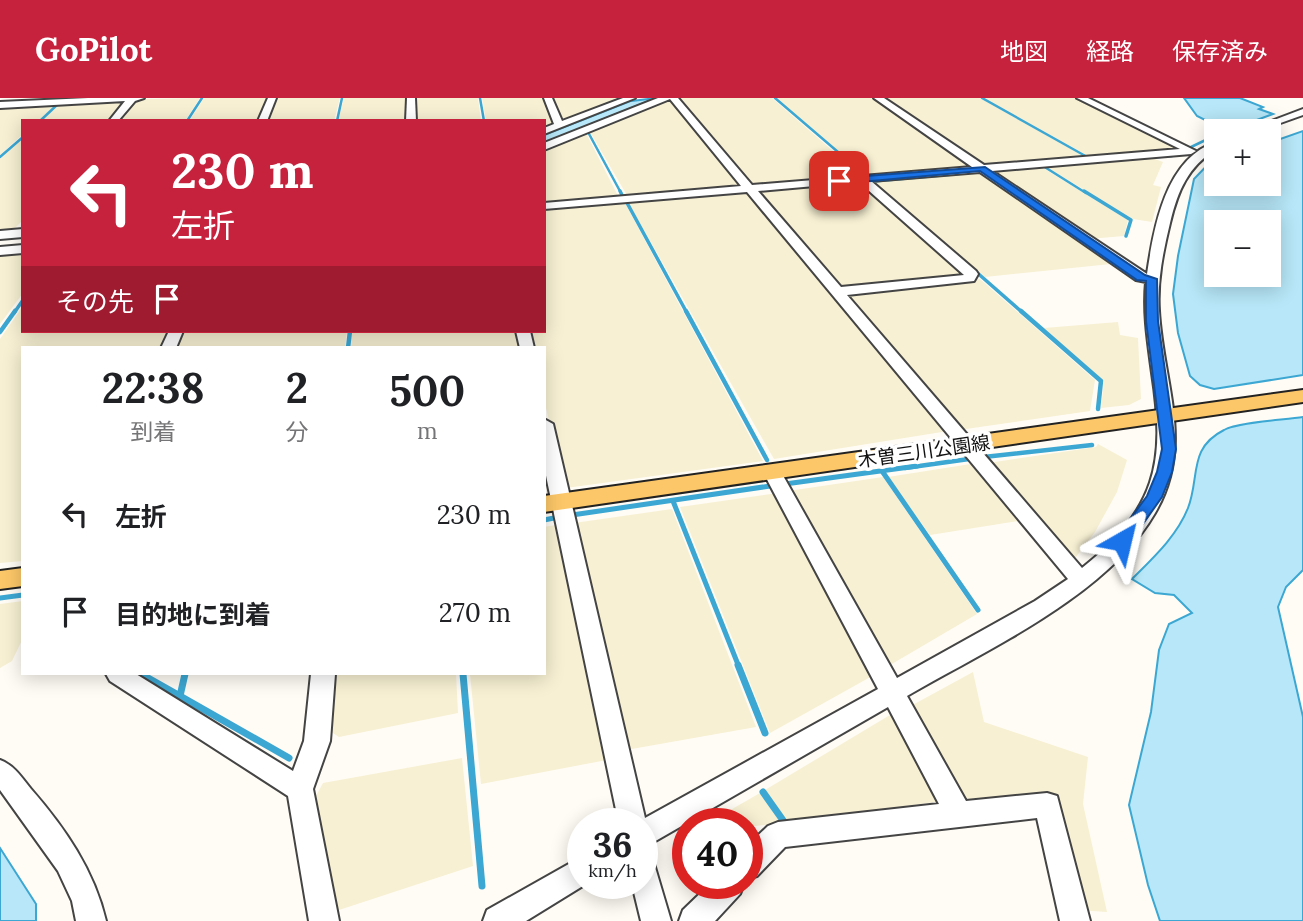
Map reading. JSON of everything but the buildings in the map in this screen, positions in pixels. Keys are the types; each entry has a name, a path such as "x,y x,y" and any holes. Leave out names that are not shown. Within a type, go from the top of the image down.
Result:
{"main road":[{"name":"木曽三川公園線","path":"553,503 1303,396"},
{"path":"0,580 21,577"}],"street":[{"path":"115,119 133,98"},
{"path":"0,105 139,98"},
{"path":"263,119 272,98"},
{"path":"411,98 411,119"},
{"path":"548,98 559,126"},
{"path":"546,146 666,98"},
{"path":"673,98 1082,581"},
{"path":"878,98 1141,277 1152,279"},
{"path":"1081,98 1196,153"},
{"path":"546,130 627,99"},
{"path":"1281,120 1303,112"},
{"path":"546,206 1196,153 1204,150"},
{"path":"658,825 1020,621 1082,581 1111,555 1154,497 1169,449 1152,321 1152,279 1174,186 1196,153"},
{"path":"836,292 969,278 971,274 862,179"},
{"path":"0,251 21,250"},
{"path":"546,442 553,503 629,808"},
{"path":"772,472 959,814"},
{"path":"120,675 300,789"},
{"path":"323,675 317,741 300,789 324,921"},
{"path":"0,771 33,810 67,859 91,921"},
{"path":"763,850 778,835 1046,805 1074,921"},
{"path":"498,921 567,880"},
{"path":"650,899 656,921"},
{"path":"694,921 715,899"}],"shaded area":[{"path":"200,98 186,119 117,119 137,99"},
{"path":"204,98 269,98 259,119 190,119"},
{"path":"276,98 340,98 335,119 266,119"},
{"path":"344,98 408,98 408,119 339,119"},
{"path":"414,98 478,98 481,119 413,119"},
{"path":"482,98 546,98 555,124 546,127 546,119 486,119"},
{"path":"551,98 615,98 616,100 561,121"},
{"path":"675,98 772,98 863,177 753,187"},
{"path":"776,98 875,98 975,166 868,177"},
{"path":"881,98 980,98 1087,158 981,166"},
{"path":"983,98 1078,98 1183,149 1092,158"},
{"path":"671,99 744,186 628,197 590,132"},
{"path":"127,100 113,119 44,119 61,103"},
{"path":"57,104 40,119 21,119 21,136 0,155 0,106"},
{"path":"586,133 619,198 546,204 546,148"},
{"path":"21,140 21,222 14,229 0,232 0,159"},
{"path":"1152,158 1163,162 1153,185 1161,187 1152,222 1133,219 1046,167"},
{"path":"1043,168 1128,220 1124,236 1089,239 991,172"},
{"path":"985,173 1113,261 1111,264 985,277 874,182"},
{"path":"861,183 965,274 964,277 842,290 756,192"},
{"path":"749,192 948,431 774,459 628,202"},
{"path":"625,203 763,461 566,488 546,408 546,346 531,346 527,333 546,333 546,210"},
{"path":"21,254 21,296 0,324 0,256"},
{"path":"980,279 1095,380 1090,411 959,430 844,294"},
{"path":"21,309 21,333 169,333 164,346 21,346 21,561 0,563 0,339"},
{"path":"1118,322 1120,335 1138,338 1141,399 1129,405 1101,408 1104,381 1044,328"},
{"path":"181,333 347,333 345,346 177,346"},
{"path":"352,333 518,333 522,346 351,346"},
{"path":"1098,444 1127,460 1117,492 1095,532 1076,557 1069,556 988,463 1096,447"},
{"path":"977,463 1024,520 930,535 888,477"},
{"path":"883,477 977,614 885,668 788,491"},
{"path":"778,493 874,675 770,733 680,507"},
{"path":"672,509 756,727 626,750 574,523"},
{"path":"561,524 612,759 481,784 470,675 546,675 546,527"},
{"path":"21,601 21,642 12,661 0,668 0,604"},
{"path":"973,672 984,722 1088,757 1083,804 1107,912 1077,910 1052,803 970,806 958,798 907,708"},
{"path":"330,675 456,675 458,713 339,737 327,729"},
{"path":"895,712 942,801 788,822 765,790"},
{"path":"462,758 473,866 336,911 316,796 323,783"},
{"path":"760,793 781,823 763,825 763,808 734,808"}],"water":[{"path":"617,98 632,101 656,98 546,142 546,134 628,102"},
{"path":"1184,98 1240,98 1273,114 1259,119 1204,120 1197,116"},
{"path":"1303,131 1303,375 1214,389 1200,385 1190,376 1178,333 1173,294 1194,179 1204,169 1204,196 1281,196 1281,139"},
{"path":"1303,417 1303,570 1286,587 1278,607 1303,717 1303,921 1160,921 1148,885 1129,805 1151,712 1159,650 1169,624 1192,613 1174,595 1155,593 1132,579 1178,528 1192,496 1200,454 1213,437 1240,425"},
{"path":"0,848 36,904 36,921 0,921"}],"waterway":[{"path":"188,119 202,98"},
{"path":"337,119 342,98"},
{"path":"480,98 484,119"},
{"path":"775,98 866,176"},
{"path":"982,98 1089,158"},
{"path":"604,105 621,99"},
{"path":"42,119 59,103"},
{"path":"592,130 588,132 621,193"},
{"path":"0,157 21,139"},
{"path":"1189,148 1204,141"},
{"path":"1117,160 1172,156"},
{"path":"1043,166 1086,193"},
{"path":"868,182 959,174"},
{"path":"815,186 860,182"},
{"path":"1084,191 1131,220 1126,236"},
{"path":"621,193 623,197"},
{"path":"626,201 687,313"},
{"path":"974,270 1023,313"},
{"path":"14,313 21,303"},
{"path":"0,332 15,311"},
{"path":"686,311 767,460"},
{"path":"1021,311 1101,381 1098,409"},
{"path":"348,346 350,333"},
{"path":"984,457 1092,445"},
{"path":"905,468 969,459"},
{"path":"785,484 917,466"},
{"path":"882,471 978,610"},
{"path":"572,515 770,486"},
{"path":"673,501 739,667"},
{"path":"546,520 554,518"},
{"path":"0,598 21,595"},
{"path":"738,665 765,733"},
{"path":"143,675 180,696"},
{"path":"180,696 185,675"},
{"path":"463,675 482,886"},
{"path":"180,696 289,758"},
{"path":"763,792 787,826"}],"route":[{"path":"839,181 982,169 1141,277 1152,279 1152,321 1169,449 1154,497 1122,541"}]}
